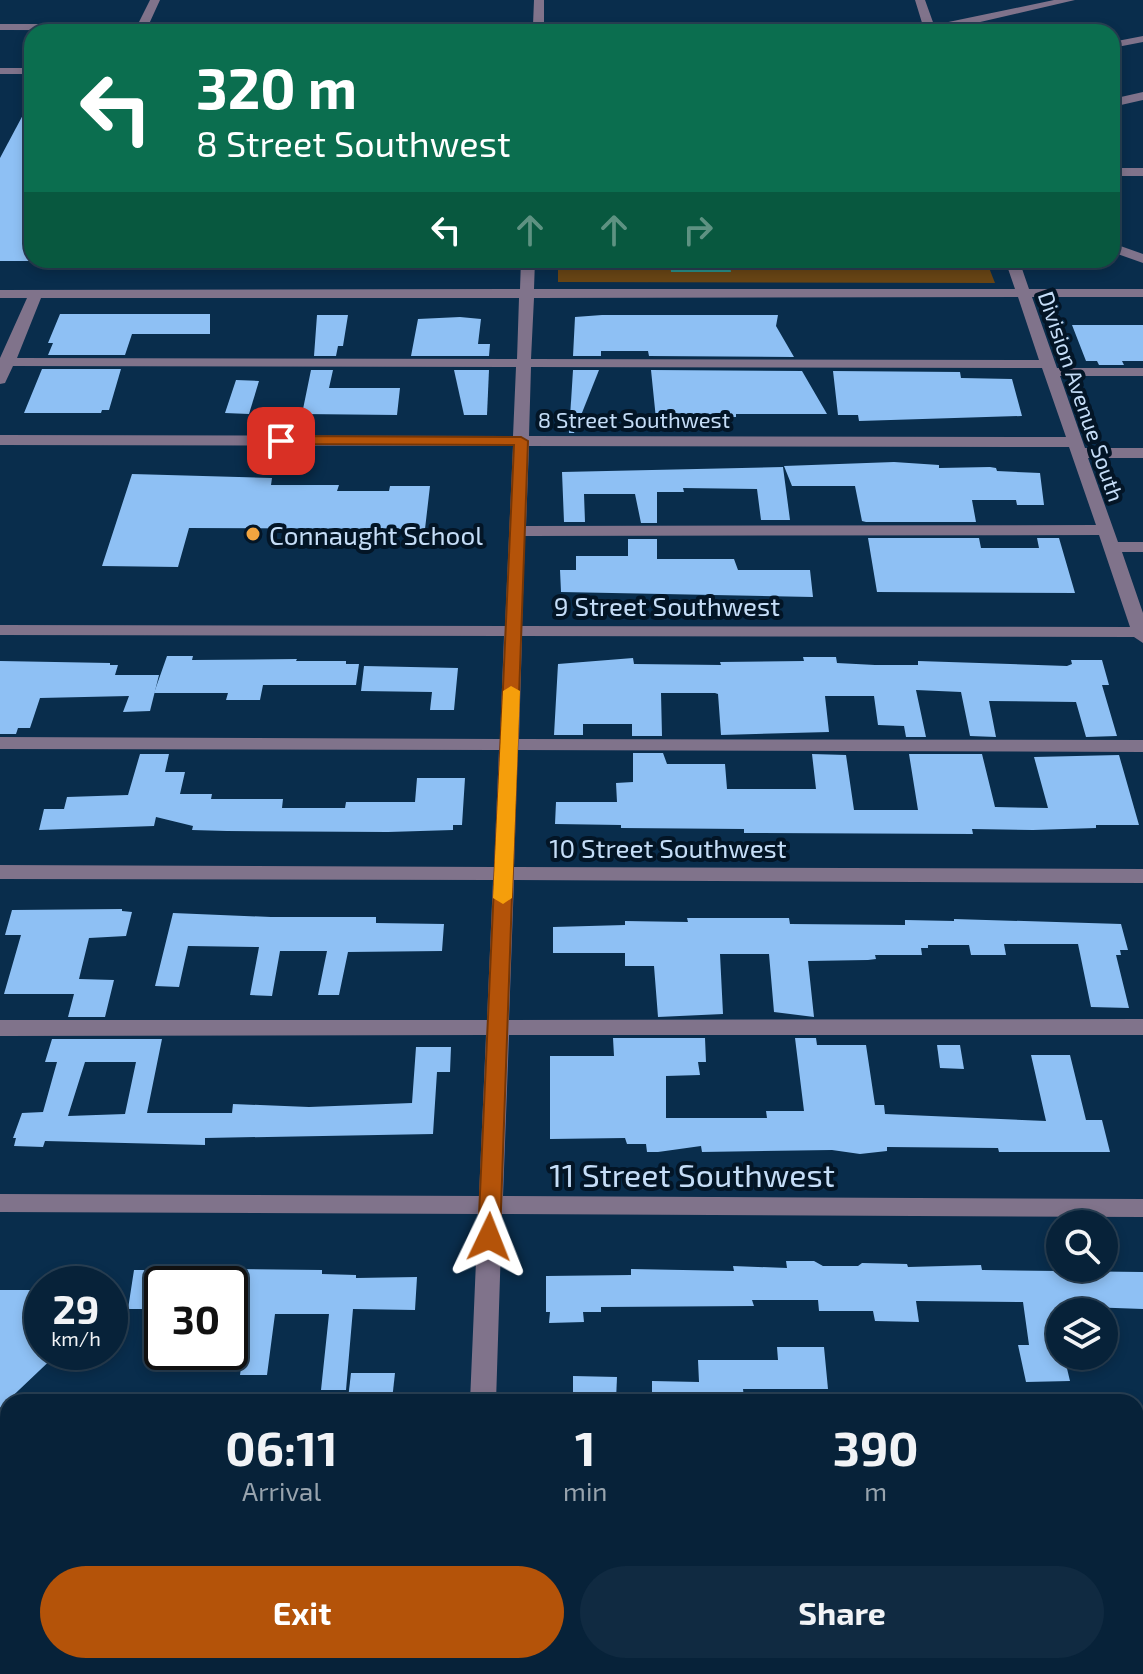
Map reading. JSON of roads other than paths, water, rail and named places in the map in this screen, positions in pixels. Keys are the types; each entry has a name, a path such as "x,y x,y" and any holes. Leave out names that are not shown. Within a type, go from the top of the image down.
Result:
{"street":[{"path":"144,24 155,0"},
{"path":"538,24 539,0"},
{"path":"920,0 928,24"},
{"path":"958,24 1070,0"},
{"path":"0,27 24,28"},
{"path":"1120,43 1143,39"},
{"path":"0,71 24,71"},
{"path":"1120,101 1143,96"},
{"path":"1120,172 1143,172"},
{"path":"1120,250 1143,259"},
{"path":"483,1394 528,268"},
{"name":"Division Avenue South","path":"1015,268 1142,635"},
{"path":"0,294 1143,293"},
{"path":"0,380 4,362 36,294"},
{"path":"4,362 524,363 1050,368 1143,372"},
{"name":"8 Street Southwest","path":"0,440 521,441 1077,448 1143,453"},
{"path":"518,531 1108,538 1143,547"},
{"name":"9 Street Southwest","path":"0,630 1142,635"},
{"path":"0,743 1143,746"},
{"name":"10 Street Southwest","path":"0,872 1143,876"},
{"path":"0,1028 1143,1027"},
{"name":"11 Street Southwest","path":"0,1203 1143,1208"}],"place":[{"name":"Connaught School","path":"253,534"}]}
